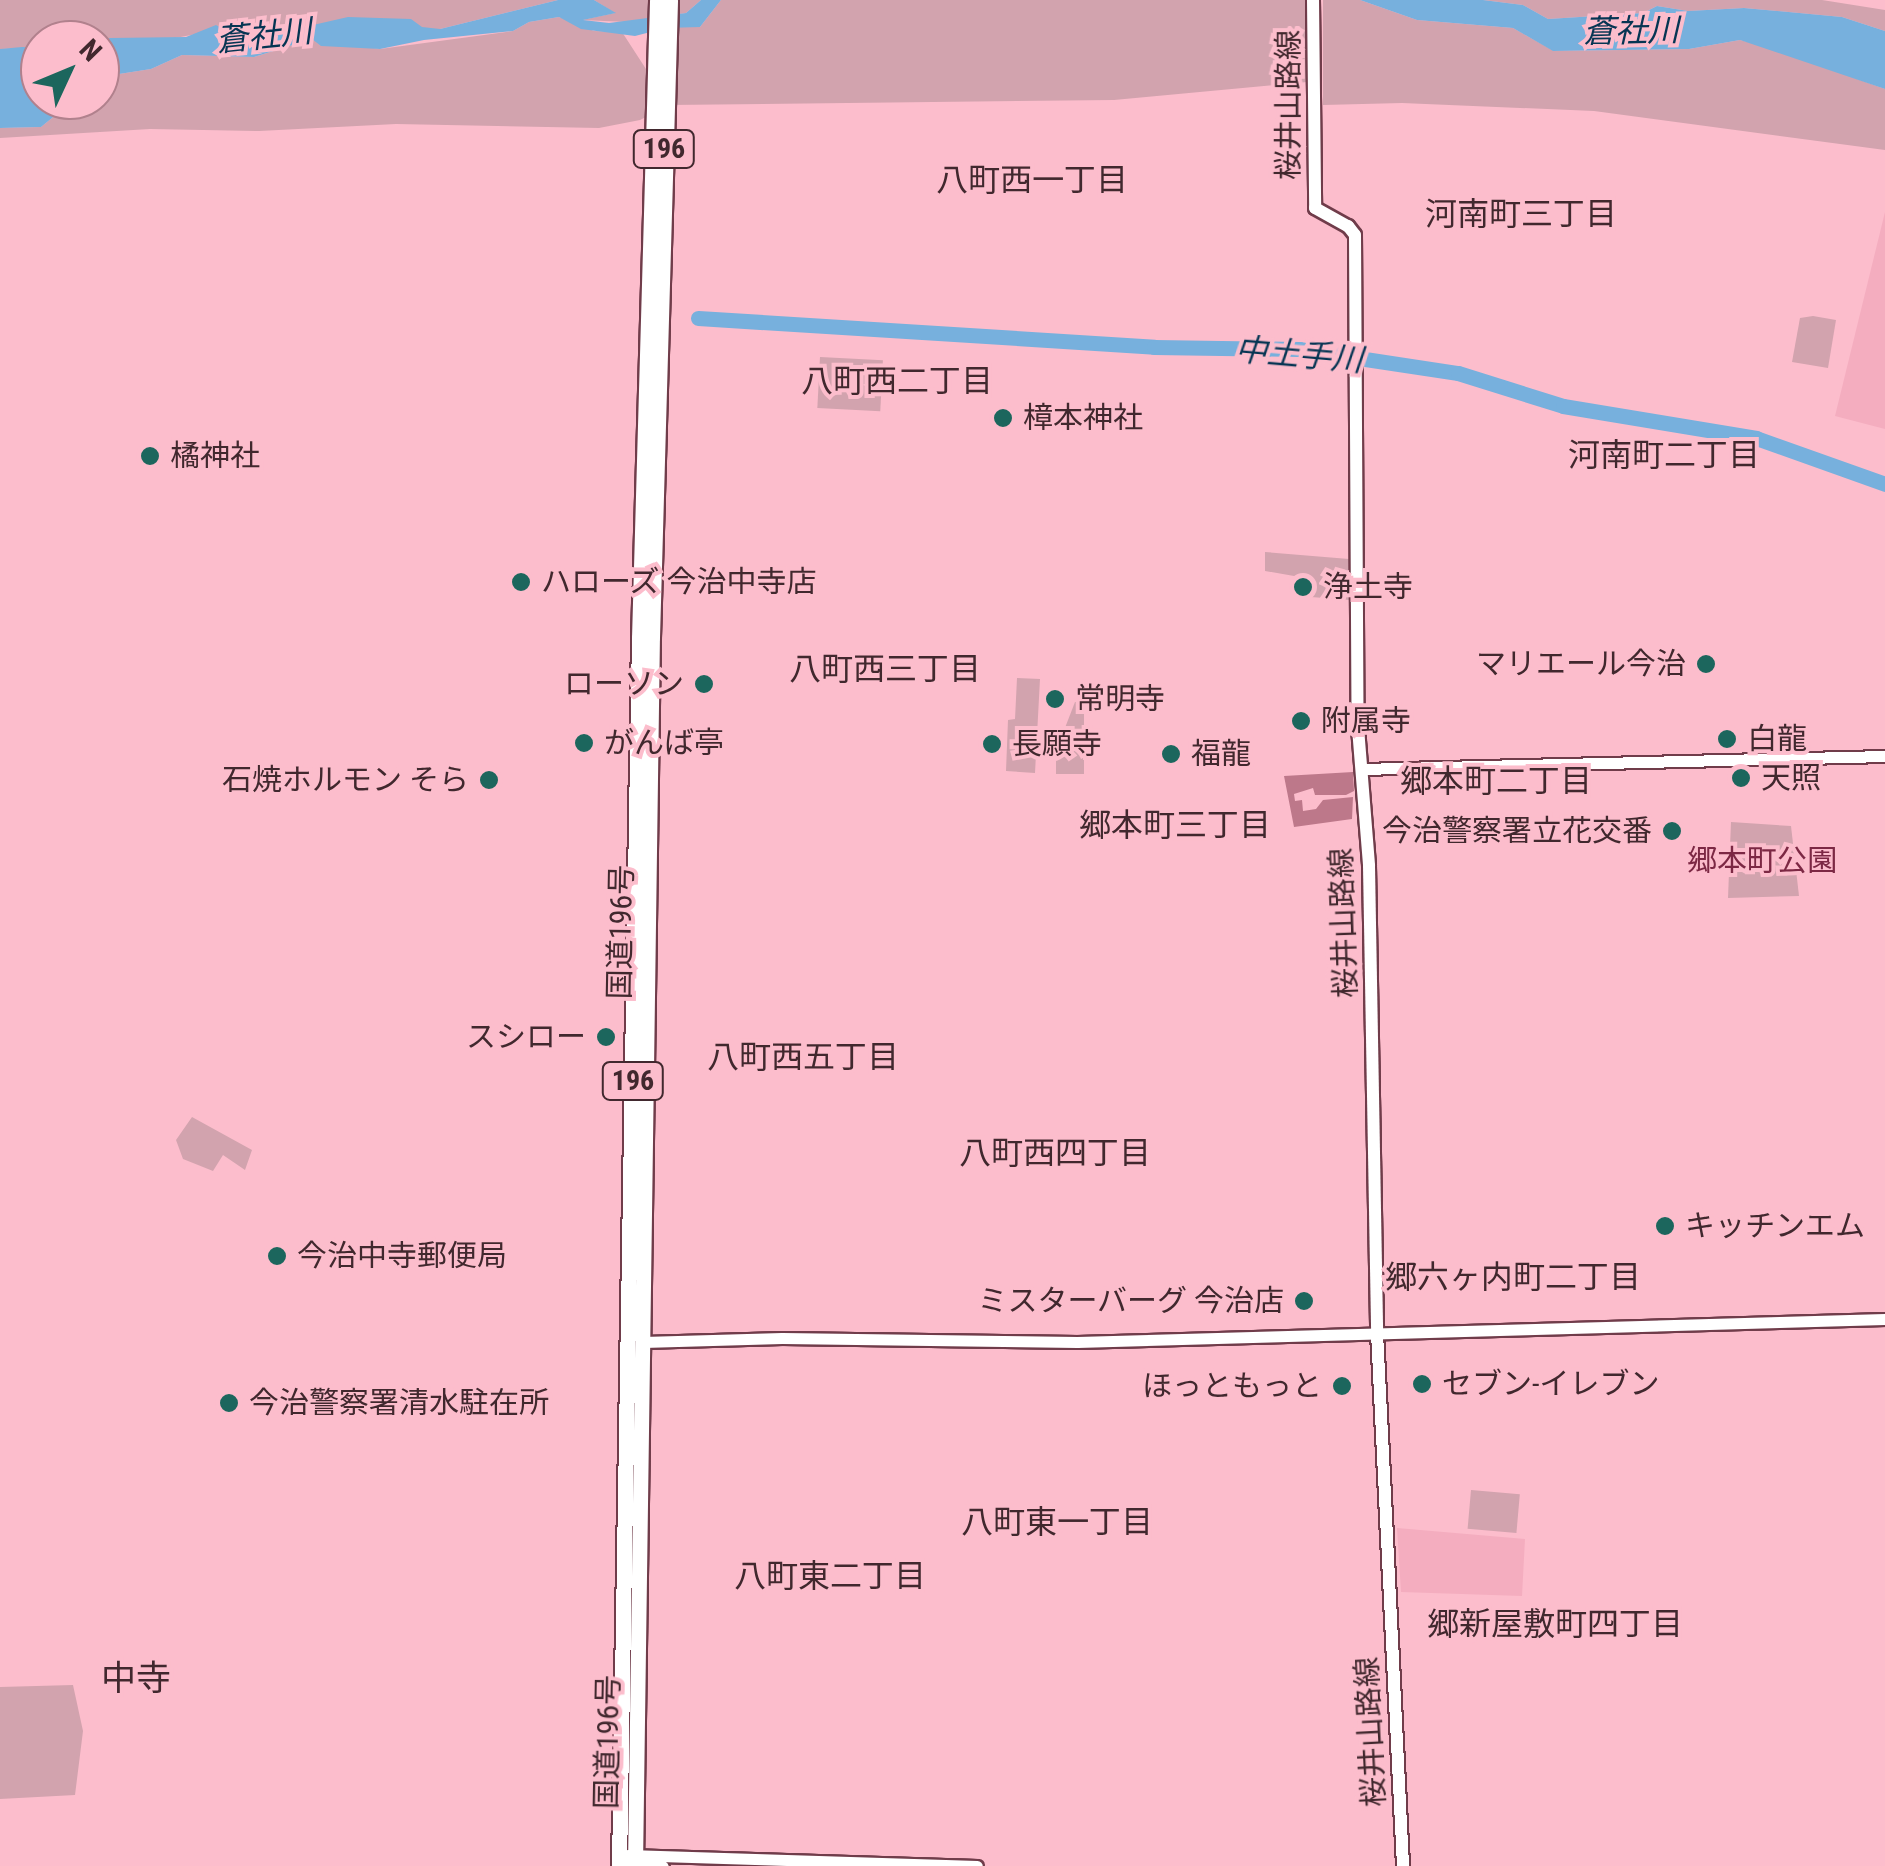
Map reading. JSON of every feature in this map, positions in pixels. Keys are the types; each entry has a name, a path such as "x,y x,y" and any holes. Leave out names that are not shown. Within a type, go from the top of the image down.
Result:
{"highway":[{"name":"国道196号","path":"628,1862 657,0"},
{"name":"国道196号","path":"628,1862 643,1342 652,297 670,0"}],"main road":[{"name":"桜井山路線","path":"1313,0 1314,208 1348,226 1354,235 1361,769 1369,866 1377,1332 1402,1866"}],"street":[{"path":"1361,769 1885,756"},
{"path":"643,1342 782,1338 1078,1342 1885,1319"},
{"path":"628,1862 663,1866"},
{"path":"628,1862 976,1866"}],"shaded area":[{"path":"1885,212 1885,429 1835,416"},
{"path":"1353,772 1354,791 1346,795 1315,795 1313,788 1294,794 1295,801 1302,800 1303,811 1316,809 1323,800 1353,797 1352,819 1294,827 1284,776"},
{"path":"1397,1528 1525,1539 1522,1596 1401,1592"}],"green space":[{"path":"0,0 558,0 440,29 277,33 265,24 249,24 170,39 120,39 120,20 20,20 20,48 0,49"},
{"path":"594,0 701,0 686,13 627,22 582,20 615,13"},
{"path":"721,0 1307,0 1307,82 1114,100 669,105 640,120 599,128 396,124 259,131 150,129 0,138 0,128 41,127 50,120 120,120 120,74 151,69 182,55 254,57 312,39 380,49 513,31 529,22 559,17 594,31 622,32 668,103 669,27 700,27"},
{"path":"1323,0 1360,0 1417,20 1513,28 1554,51 1689,49 1740,40 1771,48 1885,89 1885,150 1594,111 1402,103 1323,105"},
{"path":"1483,0 1822,0 1885,10 1885,31 1842,17 1744,8 1688,11 1657,6 1643,13 1548,19 1523,5"},
{"path":"1800,318 1836,320 1828,368 1792,362"},
{"path":"820,357 883,360 880,411 817,408"},
{"path":"1265,552 1349,559 1350,600 1311,597 1311,579 1265,571"},
{"path":"1017,678 1040,679 1035,773 1006,771 1008,720 1015,719"},
{"path":"1075,702 1084,702 1084,774 1056,774 1056,751"},
{"name":"郷本町公園","path":"1731,822 1791,826 1799,896 1728,898"},
{"path":"192,1117 252,1150 245,1170 223,1155 213,1171 183,1159 176,1140"},
{"path":"1471,1490 1520,1494 1516,1533 1468,1529"},
{"path":"73,1685 83,1731 75,1795 0,1799 0,1687"}],"water":[{"name":"蒼社川","path":"558,0 594,0 616,13 583,20 609,23 686,13 701,0 721,0 700,27 666,28 635,36 581,29 559,17 529,22 513,31 424,40 380,49 321,46 312,39 254,57 182,55 151,69 120,74 120,38 186,37 216,25 225,30 265,24 278,33 348,17 411,19 422,27 440,29"},
{"name":"蒼社川","path":"1360,0 1483,0 1523,5 1548,19 1643,13 1657,6 1688,11 1744,8 1842,17 1885,31 1885,89 1740,40 1689,49 1553,51 1513,28 1417,20"},
{"path":"20,47 20,120 50,120 41,127 0,128 0,49"}],"waterway":[{"name":"中土手川","path":"698,318 1154,347 1299,349 1458,373 1563,406 1756,438 1885,484"}],"place":[{"name":"樟本神社","path":"1003,418"},
{"name":"橘神社","path":"150,456"},
{"name":"ハローズ 今治中寺店","path":"521,582"},
{"name":"浄土寺","path":"1303,587"},
{"name":"マリエール今治","path":"1706,664"},
{"name":"ローソン","path":"704,684"},
{"name":"常明寺","path":"1055,699"},
{"name":"附属寺","path":"1301,721"},
{"name":"白龍","path":"1727,739"},
{"name":"がんば亭","path":"584,743"},
{"name":"長願寺","path":"992,744"},
{"name":"福龍","path":"1171,754"},
{"name":"天照","path":"1741,778"},
{"name":"石焼ホルモン そら","path":"489,780"},
{"name":"今治警察署立花交番","path":"1672,831"},
{"name":"スシロー","path":"606,1037"},
{"name":"キッチンエム","path":"1665,1226"},
{"name":"今治中寺郵便局","path":"277,1256"},
{"name":"ミスターバーグ 今治店","path":"1304,1301"},
{"name":"セブン-イレブン","path":"1422,1384"},
{"name":"ほっともっと","path":"1342,1386"},
{"name":"今治警察署清水駐在所","path":"229,1403"}],"district":[{"name":"八町西一丁目","path":"1032,180"},
{"name":"河南町三丁目","path":"1521,214"},
{"name":"八町西二丁目","path":"897,381"},
{"name":"河南町二丁目","path":"1664,455"},
{"name":"八町西三丁目","path":"885,669"},
{"name":"郷本町二丁目","path":"1496,781"},
{"name":"郷本町三丁目","path":"1175,825"},
{"name":"八町西五丁目","path":"803,1057"},
{"name":"八町西四丁目","path":"1055,1153"},
{"name":"郷六ヶ内町二丁目","path":"1513,1277"},
{"name":"八町東一丁目","path":"1057,1522"},
{"name":"八町東二丁目","path":"830,1576"},
{"name":"郷新屋敷町四丁目","path":"1555,1624"},
{"name":"中寺","path":"136,1679"}]}
